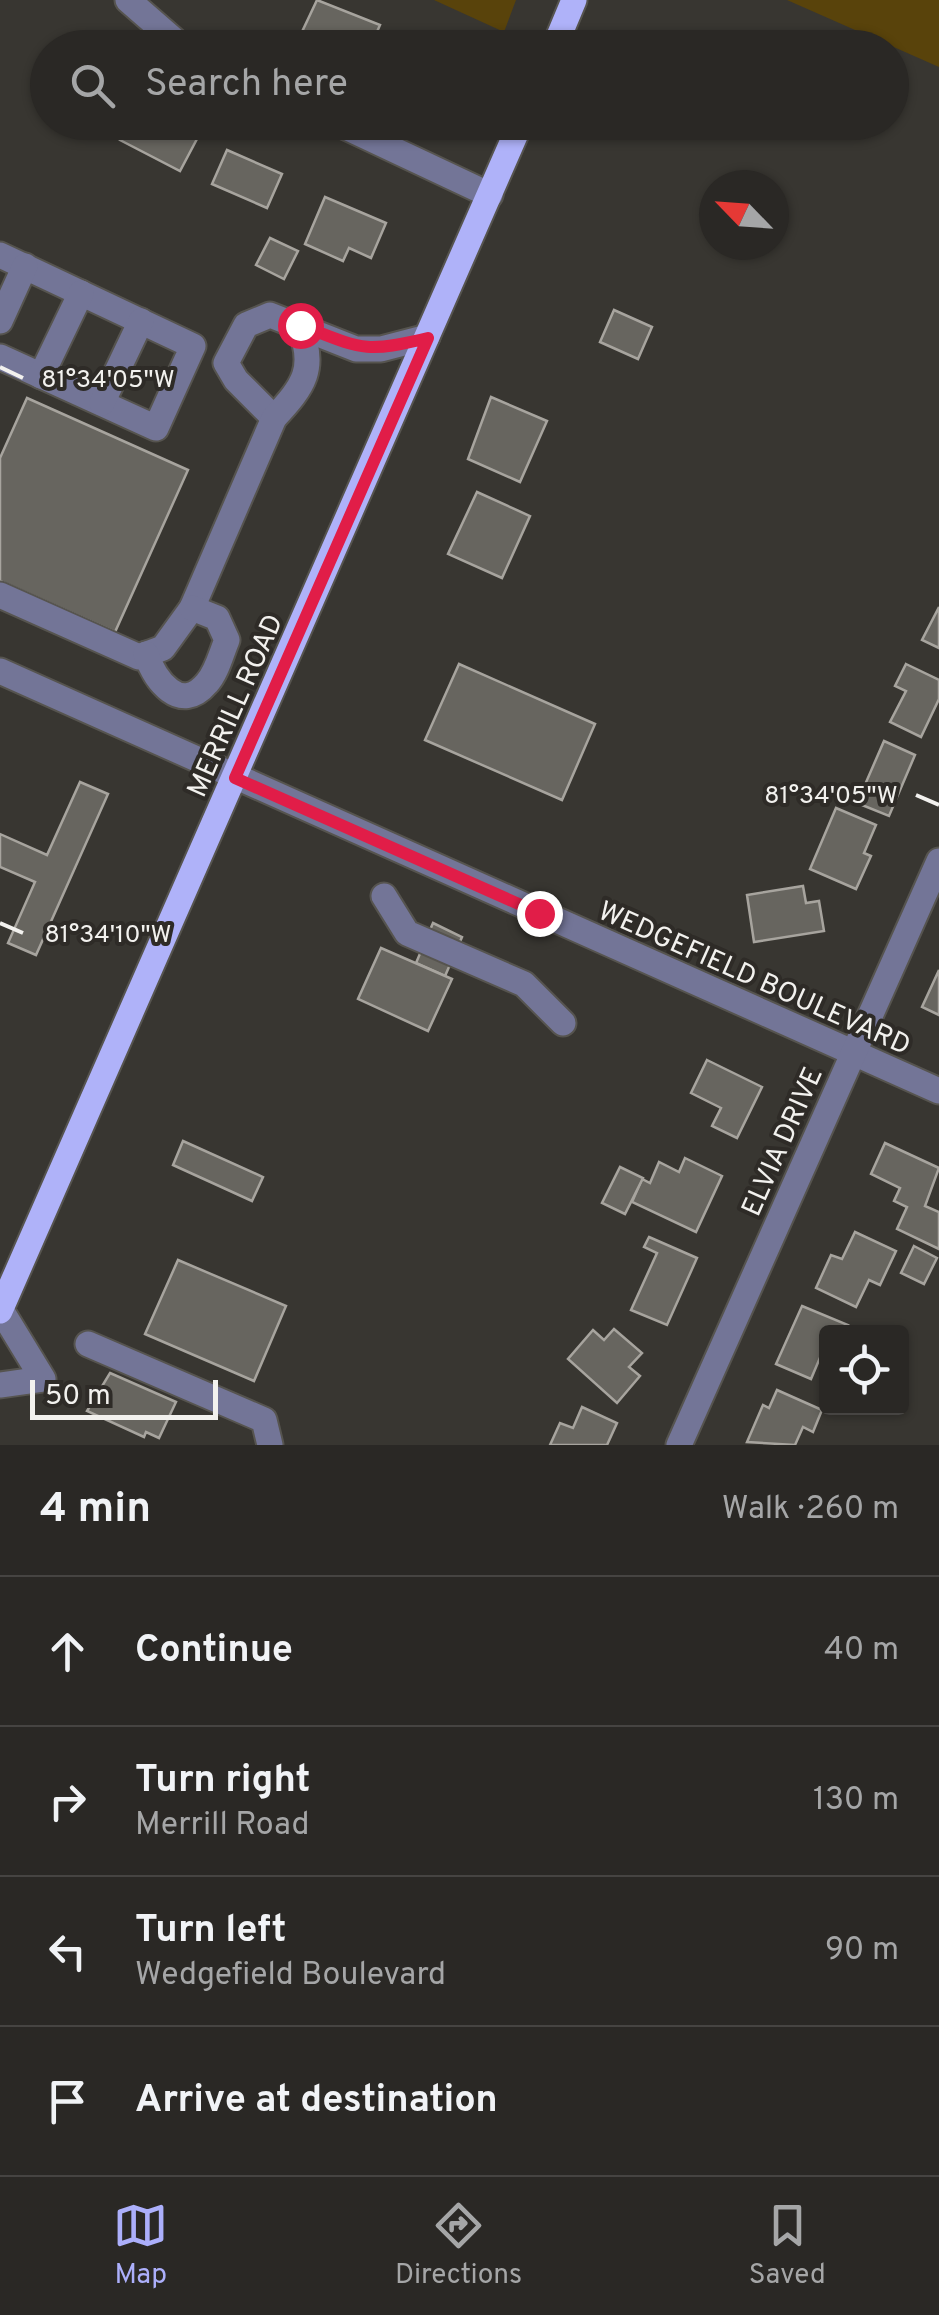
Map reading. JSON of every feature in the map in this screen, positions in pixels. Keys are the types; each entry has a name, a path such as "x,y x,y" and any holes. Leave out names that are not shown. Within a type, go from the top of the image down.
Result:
{"main road":[{"path":"562,30 574,0"},
{"name":"MERRILL ROAD","path":"0,1311 513,140"}],"street":[{"path":"128,0 162,30"},
{"path":"373,140 490,195"},
{"path":"0,255 194,346 156,428 0,357"},
{"path":"0,321 25,266"},
{"path":"41,376 81,293"},
{"path":"274,418 236,380 226,363 246,324 270,315 356,349 381,349 428,338"},
{"path":"102,404 141,321"},
{"path":"0,595 138,657 163,648 192,608 274,418 296,394 309,367 309,348 300,325"},
{"path":"146,654 154,680 166,691 182,696 200,690 211,680 226,640 217,618 192,608"},
{"name":"WEDGEFIELD BOULEVARD","path":"0,671 939,1091"},
{"name":"ELVIA DRIVE","path":"678,1445 939,861"},
{"path":"384,896 407,933 524,984 547,1002 563,1023"},
{"path":"0,1311 43,1378 0,1385"},
{"path":"88,1344 264,1420 270,1445"}],"shaded area":[{"path":"434,0 516,0 505,30"},
{"path":"787,0 939,0 939,67 909,54 909,30 855,30"}],"building":[{"path":"317,0 380,25 378,30 303,30"},
{"path":"120,140 196,140 180,171"},
{"path":"227,150 282,174 267,208 212,184"},
{"path":"325,197 386,223 371,258 349,248 343,261 305,244"},
{"path":"270,238 298,251 284,279 256,265"},
{"path":"614,310 652,327 638,359 600,342"},
{"path":"491,397 547,421 520,482 468,459"},
{"path":"27,398 188,470 115,632 0,581 0,458"},
{"path":"477,492 530,516 502,578 448,554"},
{"path":"939,607 939,648 922,640"},
{"path":"459,664 595,724 562,800 425,740"},
{"path":"906,664 939,680 939,699 921,737 890,722 906,691 895,686"},
{"path":"884,741 915,755 889,816 857,803"},
{"path":"80,782 108,794 36,955 8,943 35,882 0,867 0,834 47,855"},
{"path":"836,808 876,825 864,853 871,856 856,889 810,869"},
{"path":"803,886 806,903 819,901 824,931 754,942 747,895"},
{"path":"433,923 462,937 445,976 416,963"},
{"path":"381,948 452,979 428,1031 358,999"},
{"path":"939,970 939,1015 922,1007"},
{"path":"707,1060 762,1087 737,1138 712,1126 721,1108 691,1093"},
{"path":"183,1141 263,1177 252,1201 173,1165"},
{"path":"885,1143 939,1168 925,1206 939,1212 939,1249 897,1229 907,1207 894,1201 900,1188 871,1174"},
{"path":"685,1158 722,1176 696,1232 632,1202 642,1179 650,1183 659,1162 679,1172"},
{"path":"620,1167 643,1178 625,1214 602,1203"},
{"path":"855,1232 896,1251 880,1285 869,1280 856,1307 816,1288 831,1255 842,1259"},
{"path":"649,1237 697,1258 667,1325 631,1310 657,1253 644,1247"},
{"path":"914,1246 937,1258 924,1284 901,1273"},
{"path":"178,1260 286,1306 254,1381 145,1334"},
{"path":"802,1306 848,1325 819,1325 819,1360 811,1379 776,1364"},
{"path":"614,1329 642,1353 629,1367 640,1376 617,1403 568,1359 593,1330 604,1340"},
{"path":"110,1373 176,1402 159,1438 146,1432 144,1437 87,1411"},
{"path":"777,1390 819,1409 820,1415 813,1432 803,1427 795,1445 747,1442 763,1405 769,1408"},
{"path":"582,1407 617,1423 607,1445 550,1445 560,1423 573,1428"}],"route":[{"path":"300,325 356,349 381,349 428,338 235,778 539,913"}]}
